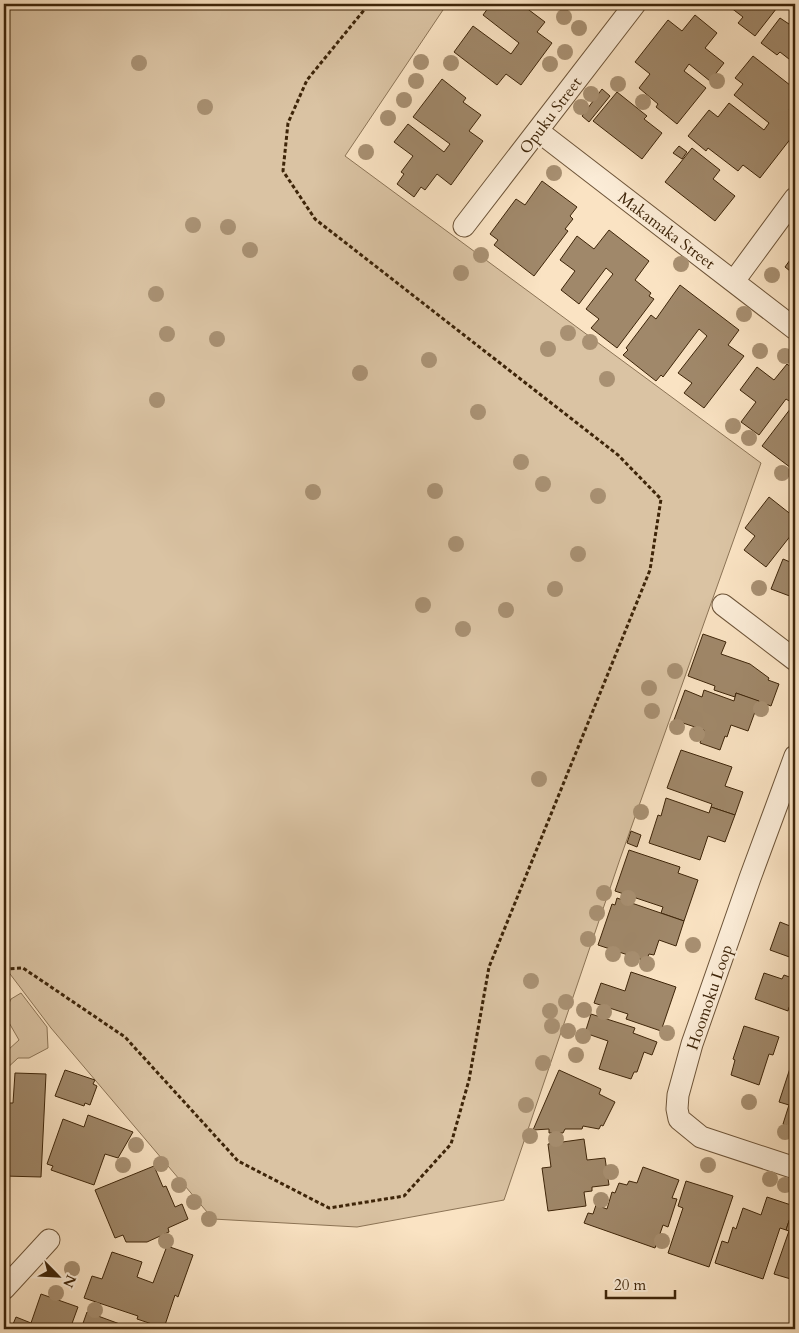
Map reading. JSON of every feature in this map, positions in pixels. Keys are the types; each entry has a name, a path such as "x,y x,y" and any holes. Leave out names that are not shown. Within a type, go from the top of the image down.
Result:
{"street":[{"name":"Opuku Street","path":"464,226 635,4"},
{"name":"Makamaka Street","path":"538,131 795,329"},
{"path":"734,281 795,198"},
{"path":"723,606 795,660"},
{"name":"Hoomoku Loop","path":"795,756 692,1044 678,1095 677,1109 680,1119 701,1137 795,1168"},
{"path":"4,1289 49,1240"}],"path":[{"path":"4,969 23,968 125,1037 238,1161 329,1208 404,1196 451,1144 469,1080 489,967 650,570 661,498 618,455 315,219 283,171 288,124 307,80 369,4"}],"shaded area":[{"path":"4,4 447,4 345,156 761,463 620,859 504,1200 357,1227 213,1219 51,1028 4,966"},
{"path":"21,993 47,1027 48,1048 29,1058 18,1058 4,1071 4,1049 8,1050 19,1040 4,1014 11,999"}],"building":[{"path":"491,4 521,4 545,22 537,32 552,43 521,85 506,74 497,85 454,52 473,26 511,54 519,43 483,15"},
{"path":"726,4 780,4 755,36 738,23 743,17"},
{"path":"695,15 717,33 705,48 724,63 710,81 689,64 684,71 706,88 677,124 656,107 658,104 639,88 650,74 635,62 668,20 682,31"},
{"path":"795,16 794,63 780,52 777,55 761,43 780,18 789,24"},
{"path":"753,56 795,89 795,102 789,110 795,116 795,133 760,178 743,165 738,171 708,148 706,151 688,136 709,110 718,117 729,103 764,130 769,123 734,95 743,84 735,78"},
{"path":"442,79 466,98 463,102 481,115 469,131 483,141 451,185 437,174 425,190 421,187 414,197 397,184 404,174 401,172 413,156 394,142 408,124 444,152 450,144 413,117"},
{"path":"602,89 610,96 589,122 582,116"},
{"path":"617,92 647,116 644,119 662,133 642,159 593,121"},
{"path":"679,146 687,152 682,159 673,153"},
{"path":"692,148 720,170 713,179 735,196 715,221 665,182"},
{"path":"542,181 577,207 570,216 573,219 565,229 568,231 534,276 494,245 498,240 490,234 516,199 525,205"},
{"path":"609,230 649,261 635,280 651,293 649,296 654,299 617,348 591,328 599,319 586,309 613,274 606,268 579,304 561,290 575,271 560,260 577,236 594,249"},
{"path":"795,253 795,275 785,267"},
{"path":"680,285 739,330 728,345 744,356 704,408 684,393 692,383 678,373 707,336 699,329 663,377 661,375 656,381 623,355 628,350 626,348 651,315 656,319"},
{"path":"787,364 795,371 795,471 762,446 794,404 786,399 759,435 741,422 756,402 740,390 757,367 774,380"},
{"path":"769,497 793,516 795,530 766,567 744,550 755,536 745,528"},
{"path":"783,559 795,564 795,598 771,589"},
{"path":"703,634 726,642 721,654 750,664 769,678 768,680 779,684 771,706 736,693 735,697 714,690 715,686 688,676"},
{"path":"685,690 702,697 704,690 734,701 736,693 759,701 748,731 731,725 720,750 700,743 704,730 674,720"},
{"path":"681,750 732,767 725,786 743,792 735,815 711,807 712,804 667,788"},
{"path":"666,798 709,813 711,807 735,815 725,842 708,836 700,860 649,843 658,815 661,816"},
{"path":"631,831 641,835 637,847 627,843"},
{"path":"629,850 680,867 678,873 698,880 684,921 661,913 663,907 615,891"},
{"path":"617,898 684,921 676,946 659,940 654,955 649,954 646,961 598,945 612,904 615,905"},
{"path":"780,922 795,928 795,959 770,950"},
{"path":"631,972 676,987 661,1031 626,1019 628,1014 594,1003 601,983 625,991"},
{"path":"764,973 782,979 784,975 795,979 795,1010 789,1007 788,1011 755,999"},
{"path":"591,1014 635,1028 633,1033 657,1042 652,1055 644,1052 637,1072 634,1072 631,1079 599,1069 608,1041 585,1033"},
{"path":"744,1026 779,1037 773,1055 769,1054 759,1085 731,1075 735,1060 733,1059"},
{"path":"795,1053 795,1128 783,1124 789,1105 779,1102"},
{"path":"65,1070 95,1080 93,1084 97,1086 90,1105 85,1103 84,1106 55,1096"},
{"path":"559,1070 601,1089 599,1094 615,1102 603,1126 601,1125 599,1129 583,1126 582,1129 565,1129 563,1133 549,1133 549,1129 533,1130"},
{"path":"15,1073 46,1074 41,1177 4,1176 4,1103 13,1103"},
{"path":"88,1115 133,1132 118,1158 105,1154 94,1185 51,1170 53,1166 47,1164 63,1119 84,1127"},
{"path":"584,1139 587,1160 605,1158 609,1185 592,1187 592,1191 584,1192 586,1206 548,1211 542,1168 551,1167 548,1144"},
{"path":"154,1166 163,1187 166,1186 175,1207 182,1204 188,1219 168,1228 169,1232 147,1242 126,1242 123,1235 115,1238 95,1190"},
{"path":"643,1167 679,1180 672,1198 677,1199 668,1227 663,1225 655,1248 584,1223 588,1213 593,1214 596,1205 607,1209 612,1192 615,1193 619,1183 627,1185 629,1181 637,1183"},
{"path":"686,1181 733,1196 709,1267 668,1253 683,1208 678,1206"},
{"path":"767,1197 794,1206 786,1230 780,1228 763,1279 715,1263 722,1241 728,1243 733,1227 736,1229 743,1208 761,1215"},
{"path":"794,1206 794,1280 774,1274 789,1231 786,1230"},
{"path":"167,1246 193,1255 178,1297 175,1295 164,1328 137,1319 138,1316 84,1298 92,1276 102,1279 112,1252 142,1262 137,1277 153,1283"},
{"path":"41,1294 78,1307 70,1329 11,1329 16,1317 31,1323"},
{"path":"87,1312 128,1327 127,1329 81,1329"}]}
